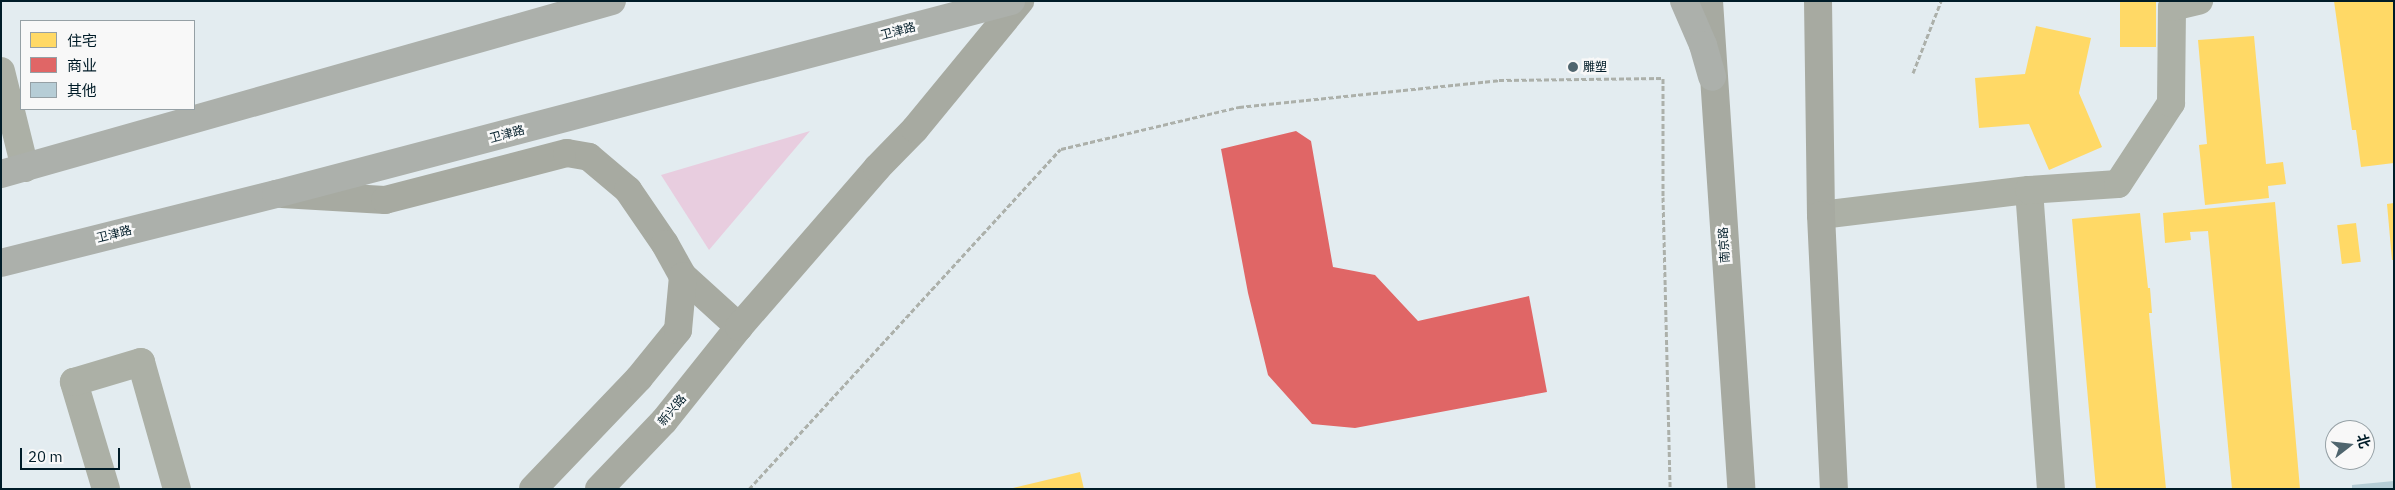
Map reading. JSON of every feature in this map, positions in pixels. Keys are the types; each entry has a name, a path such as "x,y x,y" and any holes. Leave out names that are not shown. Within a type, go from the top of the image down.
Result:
{"highway":[{"path":"13,171 612,1"},
{"name":"卫津路","path":"1,263 276,194 1011,1"},
{"path":"1684,1 1703,45 1712,77"}],"main road":[{"path":"276,194 385,200 568,154 589,158 628,190 665,244 683,276 739,327 877,168 915,129 1020,1"},
{"name":"南京路","path":"1709,1 1712,77 1741,489"},
{"path":"1712,77 1713,1"},
{"path":"1818,1 1821,215 1834,489"},
{"path":"1820,75 1828,1"},
{"path":"533,489 639,378 678,330 683,276"},
{"name":"新兴路","path":"599,489 664,421 739,327"}],"street":[{"path":"1821,215 2029,190 2118,184 2171,103 2172,7 2199,1"},
{"path":"1,71 13,171"},
{"path":"2029,190 2051,489"},
{"path":"106,489 74,382 141,362 177,489"}],"path":[{"path":"1913,73 1941,1"},
{"path":"749,489 1060,149 1239,107 1499,80 1663,78 1663,197 1670,489"}],"shaded area":[{"path":"810,131 709,250 661,175"}],"building: 住宅":[{"path":"2120,1 2156,1 2156,47 2120,47"},
{"path":"2334,1 2394,1 2394,163 2361,167 2356,130 2352,130"},
{"path":"2036,26 2091,38 2079,93 2102,147 2049,170 2029,124 1979,128 1975,78 2025,74"},
{"path":"2254,36 2266,164 2283,162 2286,184 2268,186 2269,198 2205,205 2199,145 2207,144 2198,40"},
{"path":"2275,202 2300,489 2232,489 2208,231 2190,232 2191,240 2165,243 2163,213"},
{"path":"2394,203 2394,260 2392,260 2387,204"},
{"path":"2140,213 2148,288 2150,288 2152,313 2149,313 2166,489 2096,489 2072,219"},
{"path":"2356,223 2361,262 2342,264 2337,225"},
{"path":"1080,472 1084,489 1013,489 1013,488"}],"building: 商业":[{"path":"1296,131 1311,141 1333,267 1375,275 1418,321 1529,296 1547,392 1355,428 1312,424 1268,375 1248,293 1221,149"}],"building: 其他":[{"path":"2394,481 2394,489 2352,489 2352,485"}],"place":[{"name":"雕塑","path":"1573,67"}]}
